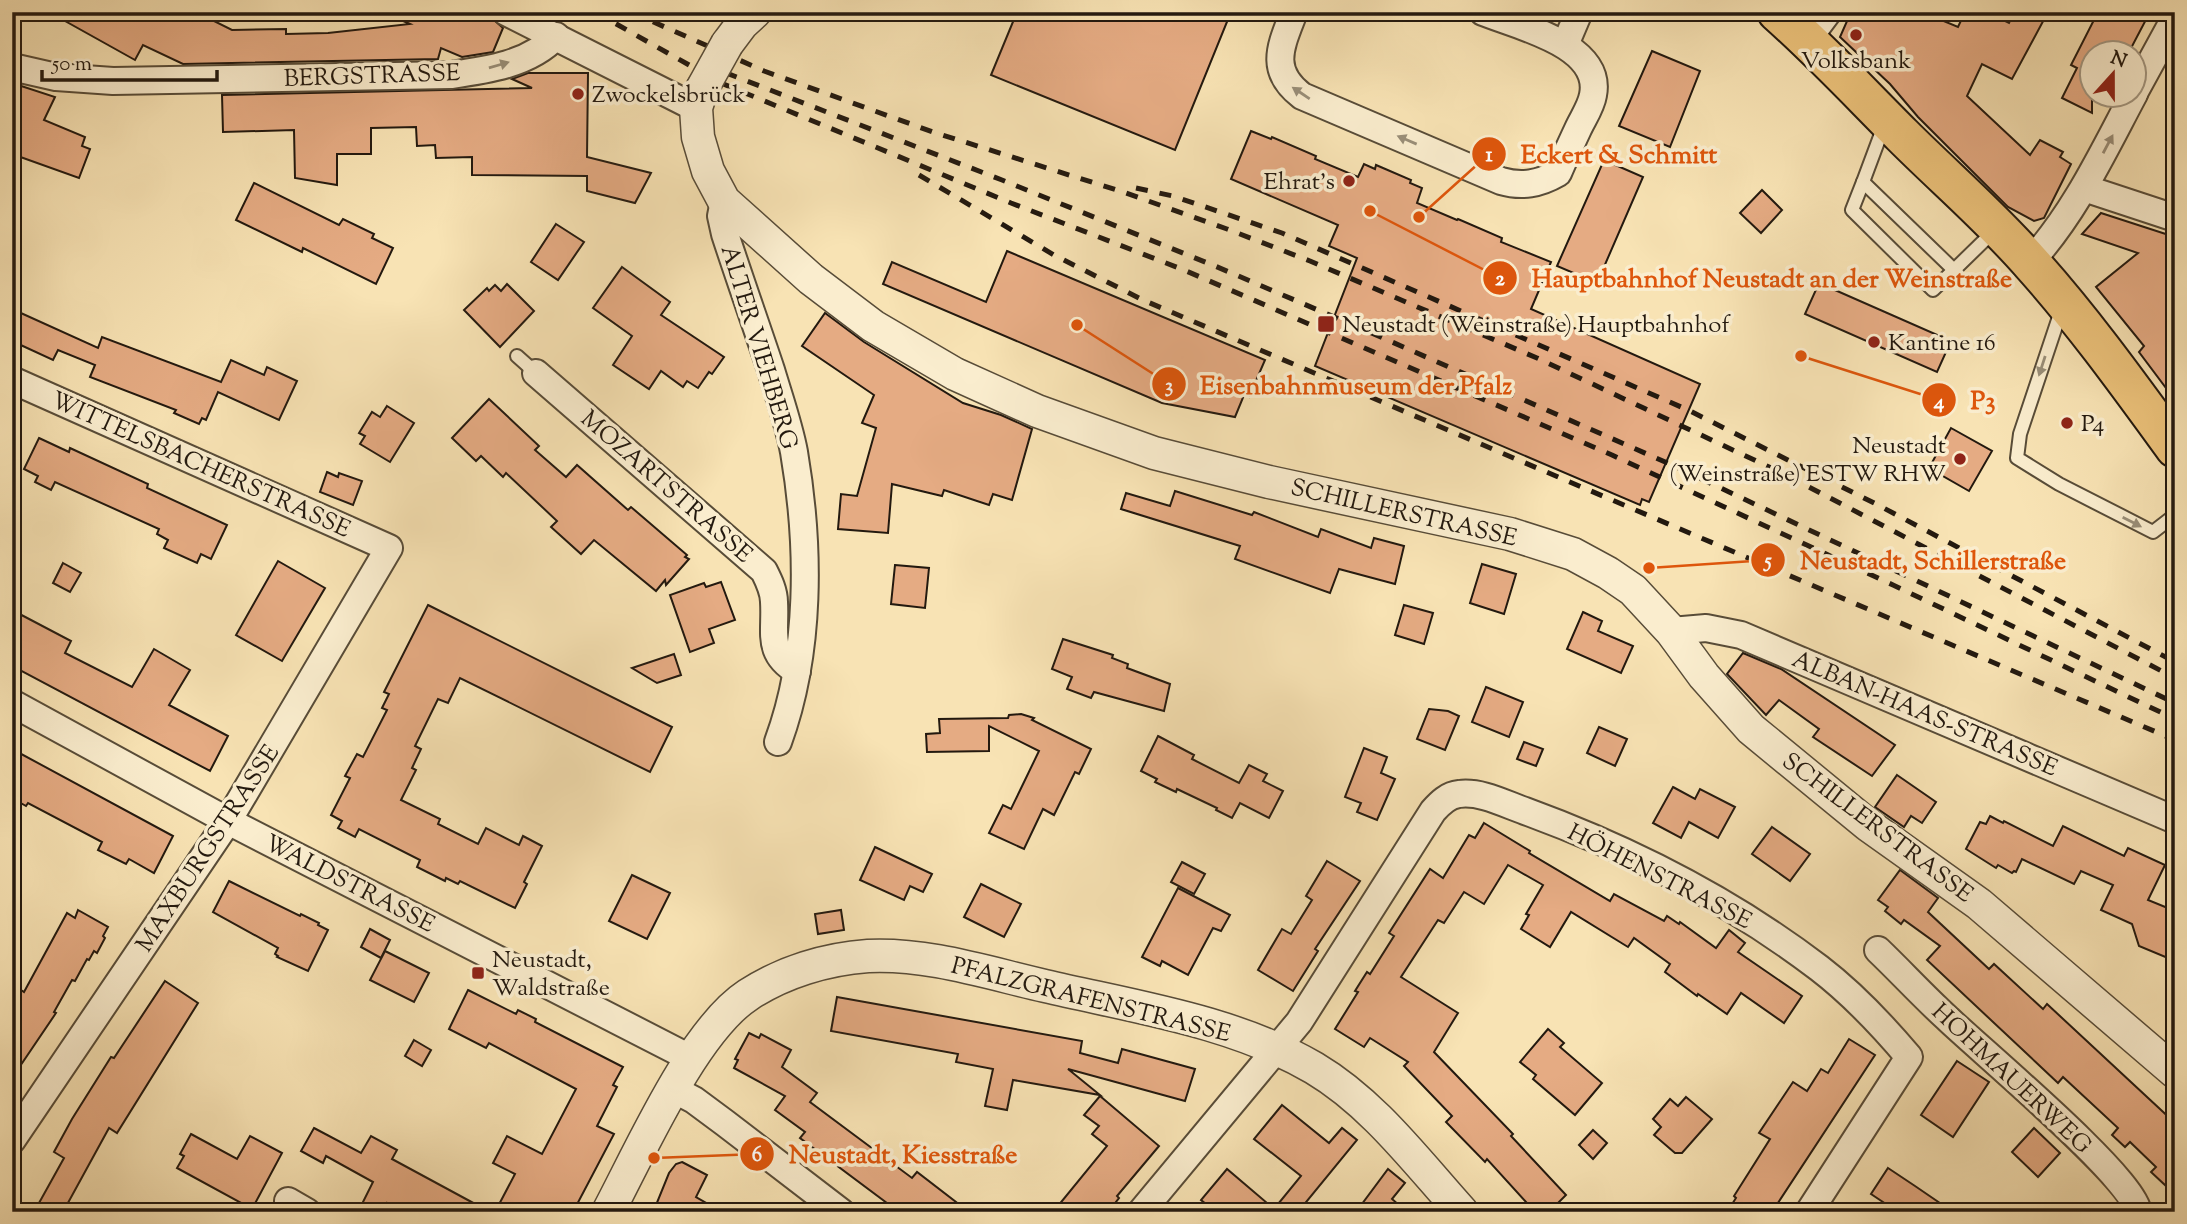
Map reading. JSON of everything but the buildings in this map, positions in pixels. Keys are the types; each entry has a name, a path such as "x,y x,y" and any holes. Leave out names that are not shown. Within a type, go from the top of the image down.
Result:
{"main road":[{"path":"1777,12 1817,26 1887,120 1998,227 2064,301 2175,449"}],"street":[{"path":"506,12 699,98 727,44 755,12"},
{"path":"1294,12 1280,47 1280,59 1282,71 1302,96 1501,181 1524,185 1547,180 1558,173 1590,104 1594,85 1589,66 1583,57 1565,45 1483,12"},
{"path":"1565,45 1579,12"},
{"path":"2148,68 2175,18"},
{"name":"BERGSTRASSE","path":"12,67 56,77 113,81 451,75 480,71 525,57 547,46 556,36"},
{"name":"SCHILLERSTRASSE","path":"699,98 698,137 708,171 724,201 811,279 873,326 955,374 1025,406 1154,453 1269,482 1510,534 1573,554 1633,590 1671,631 1704,676 1751,729 1868,825 1979,904 2175,1072"},
{"path":"2030,261 2059,228 2084,188 2127,108"},
{"path":"2084,188 2175,218"},
{"name":"ALTER VIEHBERG","path":"724,201 721,216 725,234 781,403 794,451 804,550 803,607 797,671 778,742"},
{"name":"MOZARTSTRASSE","path":"527,364 764,570 774,600 774,647 780,659 797,671"},
{"name":"WITTELSBACHERSTRASSE","path":"12,380 389,548"},
{"name":"MAXBURGSTRASSE","path":"12,1140 228,821 389,548"},
{"name":"ALBAN-HAAS-STRASSE","path":"1671,631 1706,628 1741,635 2175,820"},
{"name":"WALDSTRASSE","path":"12,702 228,821 692,1059"},
{"name":"HÖHENSTRASSE","path":"1278,1050 1326,981 1442,800 1456,793 1488,797 1616,849 1702,892 1784,942 1852,996 1909,1057 1821,1208"},
{"name":"HOHMAUERWEG","path":"1878,950 1946,1018 2091,1152 2130,1193 2138,1212"},
{"name":"PFALZGRAFENSTRASSE","path":"608,1212 673,1089 722,1018 746,996 780,977 846,958 869,956 909,957 995,974 1188,1020 1278,1050 1314,1069 1366,1107 1462,1212"},
{"path":"1141,1212 1278,1050"},
{"path":"673,1089 694,1100 841,1212"}],"lane":[{"path":"1887,120 1852,210 1933,290 1998,227"},
{"path":"1863,182 1954,270"},
{"path":"2064,301 2020,434 2017,458 2059,484 2153,533 2175,515"}],"railway":[{"path":"595,12 721,83 1011,203 1184,270 1612,455 2175,719"},
{"path":"631,12 764,71 933,132 1123,192 1227,229 1310,261 1537,358 1784,474 2175,678"},
{"path":"703,64 1002,180 1367,331 1672,465 2175,703"},
{"path":"919,175 1054,255 1143,300 2175,740"},
{"path":"1136,188 1173,196 1282,233 1688,410 1876,504 2175,662"}],"place":[{"name":"Volksbank","path":"1856,35"},
{"name":"Zwockelsbrück","path":"578,94"},
{"name":"Ehrat's","path":"1349,181"},
{"name":"Hauptbahnhof Neustadt an der Weinstraße","path":"1370,211"},
{"name":"Eckert & Schmitt","path":"1419,217"},
{"name":"Neustadt (Weinstraße) Hauptbahnhof","path":"1326,324"},
{"name":"Eisenbahnmuseum der Pfalz","path":"1077,325"},
{"name":"Kantine 16","path":"1874,342"},
{"name":"P3","path":"1801,356"},
{"name":"P4","path":"2067,423"},
{"name":"Neustadt (Weinstraße) ESTW RHW","path":"1960,459"},
{"name":"Neustadt, Schillerstraße","path":"1649,568"},
{"name":"Neustadt, Waldstraße","path":"478,973"},
{"name":"Neustadt, Kiesstraße","path":"654,1158"}]}
